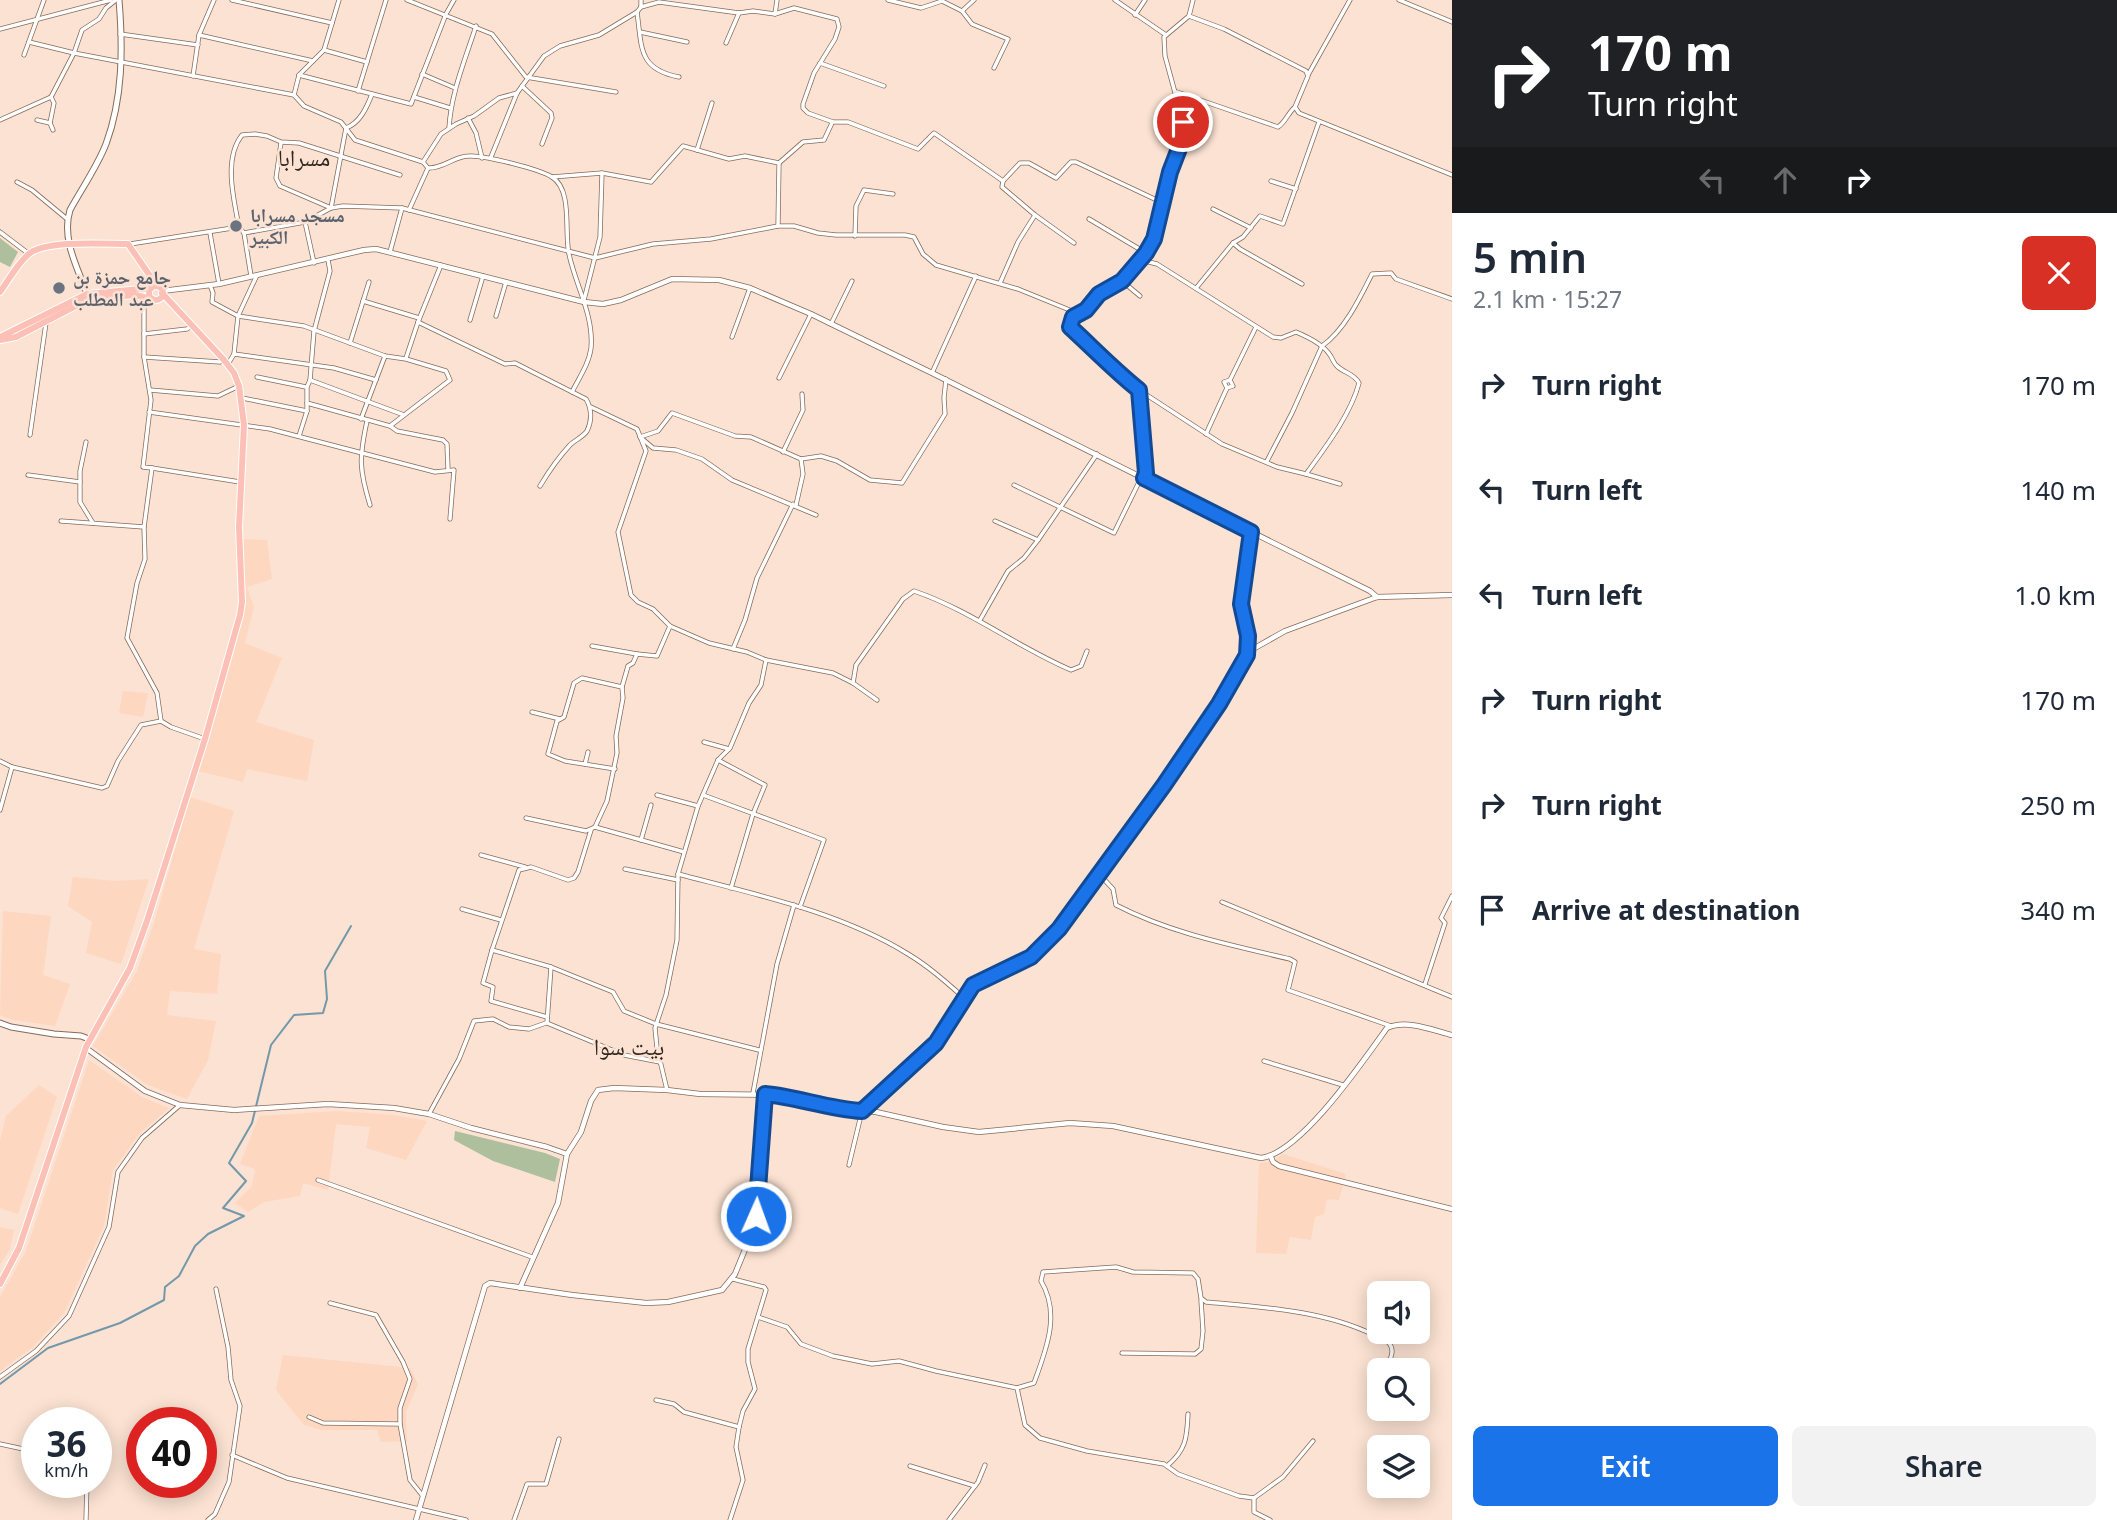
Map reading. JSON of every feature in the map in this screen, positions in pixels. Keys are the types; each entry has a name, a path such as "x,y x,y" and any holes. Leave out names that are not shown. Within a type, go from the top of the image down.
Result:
{"main road":[{"path":"88,297 69,244 67,219 106,144 113,118 121,62 115,0"},
{"path":"0,1284 19,1248 89,1039 130,968 205,739 242,602 239,527 244,425 239,386 226,362 158,289 128,244 69,244 37,250 29,254 1,290"},
{"path":"1,336 88,297 158,289"},
{"path":"1,336 16,337 88,297 144,296 159,299 158,289"},
{"path":"152,299 149,293 158,289"},
{"path":"0,1023 89,1039"}],"street":[{"path":"24,55 44,0"},
{"path":"0,29 115,0"},
{"path":"0,120 51,97 75,53 82,30 99,19 115,0"},
{"path":"193,76 199,35 214,0"},
{"path":"232,0 332,23"},
{"path":"293,95 299,75 324,50 339,0"},
{"path":"358,91 386,0"},
{"path":"407,0 492,34 526,77 616,92"},
{"path":"299,75 411,104 454,0"},
{"path":"641,0 641,7"},
{"path":"775,14 777,0"},
{"path":"888,0 921,8 942,1 962,11 972,24 1008,39 994,68"},
{"path":"962,11 974,0"},
{"path":"1115,0 1166,35"},
{"path":"1135,15 1145,0"},
{"path":"1193,0 1189,16 1164,37 1165,56 1177,92 1183,122 1180,146 1170,172 1154,239 1141,260 1122,281 1099,294 1092,304 1077,313 1070,322 1070,327 1081,335 1108,365 1139,390 1206,434 1277,467 1340,484"},
{"path":"1177,92 1278,127 1283,125 1350,0"},
{"path":"1399,0 1452,22"},
{"path":"491,157 526,77 544,56 560,46 599,35 641,7 659,2 739,13 753,11 775,14 794,8 836,19 839,27 814,73 803,108 808,113 833,122 848,122 918,149 934,133 1003,181"},
{"path":"637,12 645,58 649,65 679,78"},
{"path":"726,43 739,13"},
{"path":"1189,16 1224,29 1306,71 1308,76"},
{"path":"449,128 455,88 476,26"},
{"path":"640,32 687,42"},
{"path":"120,34 198,45"},
{"path":"199,35 313,61"},
{"path":"29,42 293,95 304,106 341,122 355,140 423,162 428,168"},
{"path":"324,50 367,62"},
{"path":"820,63 884,86"},
{"path":"422,74 455,88"},
{"path":"522,86 551,113 552,118 542,144"},
{"path":"423,162 441,134 449,128 499,99 517,93"},
{"path":"346,128 361,116 372,94"},
{"path":"51,97 54,103 50,123 53,130"},
{"path":"414,97 450,108"},
{"path":"697,150 712,103"},
{"path":"1295,107 1299,113 1319,122 1452,175"},
{"path":"468,118 476,133 482,158"},
{"path":"37,120 50,123"},
{"path":"778,226 779,163 803,142 824,140 833,122"},
{"path":"1196,287 1260,216 1283,223 1319,122"},
{"path":"331,208 346,128"},
{"path":"144,357 226,362 234,354 238,316 254,275 244,233 239,227 232,184 236,143 242,135 255,134 281,142 299,143 401,175"},
{"path":"281,142 276,178 280,186 331,208"},
{"path":"428,168 468,156 491,157 552,177 602,173 647,183 651,182 683,146 729,159 745,156 779,163"},
{"path":"1074,243 1002,187 1003,181 1020,163 1029,163 1056,178 1071,162 1076,162 1163,203"},
{"path":"409,209 428,168"},
{"path":"584,302 600,237 602,173"},
{"path":"552,177 564,192 568,252 584,302 590,332 591,347 587,361 572,392"},
{"path":"1271,181 1296,189"},
{"path":"17,182 32,190 67,219"},
{"path":"855,236 856,206 864,190 868,188 893,194"},
{"path":"244,233 305,222 331,208 343,206 409,209 595,258 653,244 711,239 778,226 855,236 905,234 914,237 923,254 936,265 1000,283 1077,313"},
{"path":"390,252 402,208"},
{"path":"1213,209 1251,228"},
{"path":"1000,283 1018,242 1035,215"},
{"path":"1089,219 1146,253"},
{"path":"305,222 314,263"},
{"path":"128,244 239,227"},
{"path":"0,232 29,254"},
{"path":"210,233 219,284"},
{"path":"1233,243 1240,250 1302,284"},
{"path":"158,289 219,284 364,250 390,252 584,302 603,304 621,300 671,279 719,280 750,288 811,314 946,379 1370,591 1377,597"},
{"path":"299,436 307,411 314,331 330,271 328,260"},
{"path":"1141,260 1157,264 1273,337 1281,338 1296,332 1322,345 1336,365 1356,377 1359,383 1355,397 1325,449 1306,474"},
{"path":"406,359 441,265"},
{"path":"1268,461 1322,345 1331,340 1340,325 1348,319 1372,274 1391,273 1396,279 1452,299"},
{"path":"470,320 483,276"},
{"path":"932,373 976,276"},
{"path":"831,324 852,281"},
{"path":"1122,281 1140,296"},
{"path":"350,343 369,282"},
{"path":"496,316 506,282"},
{"path":"210,285 212,302 238,316 304,326 385,356 406,359 446,371 450,380 390,426"},
{"path":"732,337 750,288"},
{"path":"144,296 144,357 151,400 142,467 240,482"},
{"path":"363,301 419,320 505,364 515,363 586,400 591,407 637,429 646,452 618,532 631,595 638,602 653,609 670,626 709,643 766,660 833,673 877,700"},
{"path":"779,378 811,314"},
{"path":"30,435 47,321"},
{"path":"144,334 187,329 193,325"},
{"path":"1206,434 1227,388 1233,386 1230,380 1256,327"},
{"path":"234,354 311,364 376,380"},
{"path":"361,419 385,356"},
{"path":"257,377 307,387"},
{"path":"640,437 658,431 672,413 735,436 751,438 801,459 821,456 837,461 870,480 902,482 945,414 946,379"},
{"path":"310,380 404,415"},
{"path":"149,390 218,396 239,386"},
{"path":"1014,485 1114,533 1146,473 1139,390"},
{"path":"783,452 803,410 802,394"},
{"path":"242,398 307,411"},
{"path":"307,402 390,426 397,431 443,440 447,444 448,470"},
{"path":"540,486 552,465 573,442 586,434 591,407"},
{"path":"149,412 244,425 299,436 435,472 454,470 456,473 450,519"},
{"path":"367,421 360,453 362,478 370,505"},
{"path":"640,437 653,448 676,450 702,459 732,480 816,515"},
{"path":"86,442 80,502 93,523"},
{"path":"980,621 1008,571 1024,558 1038,540 1097,454"},
{"path":"733,649 757,578 795,505 803,474 801,459"},
{"path":"152,468 144,527 145,559 137,583 127,638 157,693 161,721"},
{"path":"28,475 80,482"},
{"path":"61,521 144,527"},
{"path":"995,521 1038,540"},
{"path":"1247,655 1248,636 1241,604 1251,532"},
{"path":"853,683 856,665 903,598 914,591 953,605 1028,649 1071,670 1081,666 1087,651"},
{"path":"849,1165 862,1111 936,1043 973,985 1031,957 1059,929 1164,785 1223,699 1247,655 1259,644 1285,631 1377,597 1452,594"},
{"path":"592,646 657,656 670,626"},
{"path":"481,855 568,880 574,878 607,801 615,769 622,687 628,666 633,663 637,654"},
{"path":"667,1090 657,1048 656,1024 666,995 677,940 678,874 698,806 718,760 729,749 749,703 761,685 766,660"},
{"path":"615,769 565,761 548,754 557,721 564,717 574,683 582,678 622,687"},
{"path":"532,712 561,719"},
{"path":"0,761 12,767 102,788 107,786 118,761 141,725 161,721 205,739"},
{"path":"704,742 729,749"},
{"path":"585,764 588,752"},
{"path":"718,760 765,785 752,814 731,888"},
{"path":"0,810 12,767"},
{"path":"703,794 824,840 800,907"},
{"path":"657,795 698,806"},
{"path":"641,840 651,805"},
{"path":"526,818 586,831 593,829 684,852"},
{"path":"525,867 516,873 483,983 493,987 491,1001 547,1020 624,1055 660,1062"},
{"path":"625,869 678,880"},
{"path":"678,874 794,905 856,929 907,954 964,997"},
{"path":"1099,874 1113,889 1116,905 1141,918 1295,962 1288,990 1391,1026 1411,1025 1452,1035"},
{"path":"1425,985 1445,923 1441,918 1452,896"},
{"path":"1222,902 1452,997"},
{"path":"753,1093 777,964 794,905"},
{"path":"462,909 501,920"},
{"path":"492,950 551,967 613,992 624,1011 656,1024 760,1050"},
{"path":"547,1020 551,967"},
{"path":"429,1114 459,1059 474,1021 493,1019 509,1027 529,1029 547,1020"},
{"path":"520,1288 558,1203 567,1154 578,1138 591,1101 598,1090 614,1088 701,1094 782,1095 837,1108 886,1114 979,1132 1070,1123 1113,1126 1261,1158 1271,1157 1325,1111 1391,1026"},
{"path":"86,1047 145,1091 180,1105 234,1110 337,1104 394,1108 429,1114 479,1131 567,1154"},
{"path":"1264,1061 1343,1085"},
{"path":"416,1520 485,1286 491,1283 572,1296 657,1303 716,1293 726,1287 733,1279 753,1231 755,1208 752,1190 760,1107 765,1094"},
{"path":"0,1377 36,1351 69,1316 109,1227 118,1172 142,1138 180,1105"},
{"path":"1271,1157 1279,1166 1452,1209"},
{"path":"318,1180 532,1257"},
{"path":"758,1317 787,1327 801,1344 833,1356 872,1364 898,1361 1017,1388 1034,1383 1049,1339 1049,1294 1041,1281 1043,1272 1116,1267 1133,1272 1193,1273 1198,1279 1201,1298 1201,1349 1195,1354 1122,1353"},
{"path":"730,1520 743,1480 736,1447 739,1427 743,1411 755,1389 748,1362 748,1349 765,1290 764,1286 733,1279"},
{"path":"208,1520 215,1514 229,1482 240,1406 231,1380 229,1347 216,1289"},
{"path":"1201,1298 1206,1302 1268,1308 1350,1323 1388,1342 1392,1350 1390,1358"},
{"path":"330,1303 376,1315 410,1379 400,1408 400,1424 410,1480 424,1497"},
{"path":"1017,1388 1025,1425 1040,1438 1087,1451 1164,1464 1178,1474 1239,1496 1254,1498 1283,1477 1313,1441"},
{"path":"656,1400 674,1404 684,1412 739,1427"},
{"path":"1167,1466 1180,1455 1187,1435 1188,1414"},
{"path":"309,1417 323,1423 400,1424"},
{"path":"514,1520 527,1484 546,1484 559,1439"},
{"path":"0,1444 21,1449"},
{"path":"232,1455 287,1478 466,1520"},
{"path":"949,1520 975,1486 985,1465"},
{"path":"909,1466 975,1486"},
{"path":"86,1520 87,1498"},
{"path":"1254,1498 1254,1512 1270,1520"}],"shaded area":[{"path":"242,539 267,540 272,579 247,587 254,607 245,643 282,658 256,722 314,740 307,781 247,769 243,782 198,771 244,609"},
{"path":"123,691 148,693 143,717 119,713"},
{"path":"190,797 234,811 194,949 221,954 217,994 170,991 167,1015 216,1021 208,1060 187,1099 148,1085 93,1046 137,971 154,923"},
{"path":"73,877 115,881 149,879 121,964 86,953 92,922 68,906"},
{"path":"3,911 51,916 43,975 70,984 55,1026 13,1020 0,1015"},
{"path":"89,1060 142,1097 169,1108 139,1134 113,1170 104,1226 64,1313 33,1347 0,1371 0,1297 26,1251"},
{"path":"39,1085 57,1097 18,1214 0,1208 0,1141 6,1116"},
{"path":"337,1111 394,1115 427,1121 406,1160 366,1148 370,1127 336,1124 328,1190 303,1183 300,1196 264,1202 248,1212 235,1203 252,1186 255,1169 240,1164 259,1116"},
{"path":"1283,1154 1346,1174 1339,1200 1327,1199 1324,1214 1315,1217 1311,1240 1290,1237 1286,1254 1256,1253 1259,1163 1273,1161"},
{"path":"0,1227 14,1230 10,1249 0,1265"},
{"path":"283,1355 410,1368 418,1384 406,1411 407,1441 381,1442 377,1430 321,1430 304,1425 276,1390"}],"green space":[{"path":"0,238 18,252 10,267 0,262"},
{"path":"455,1131 560,1159 555,1182 493,1161 454,1140"}],"waterway":[{"path":"0,1384 48,1348 120,1323 164,1300 165,1287 179,1276 195,1246 208,1234 244,1216 223,1208 246,1181 229,1163 252,1123 271,1045 294,1015 323,1013 327,999 325,971 351,926"}],"place":[{"name":"مسجد مسرابا الكبير","path":"236,226"},
{"name":"جامع حمزة بن عبد المطلب","path":"59,288"}],"district":[{"name":"مسرابا","path":"304,158"},
{"name":"بيت سوا","path":"629,1047"}],"route":[{"path":"756,1216 765,1094 862,1111 916,1063 942,1036 973,985 1031,957 1069,917 1223,699 1247,655 1248,636 1241,604 1251,532 1144,478 1146,473 1139,390 1108,365 1081,335 1070,327 1070,322 1077,313 1086,310 1099,294 1122,281 1130,273 1154,239 1170,172 1180,146 1183,122"}]}
